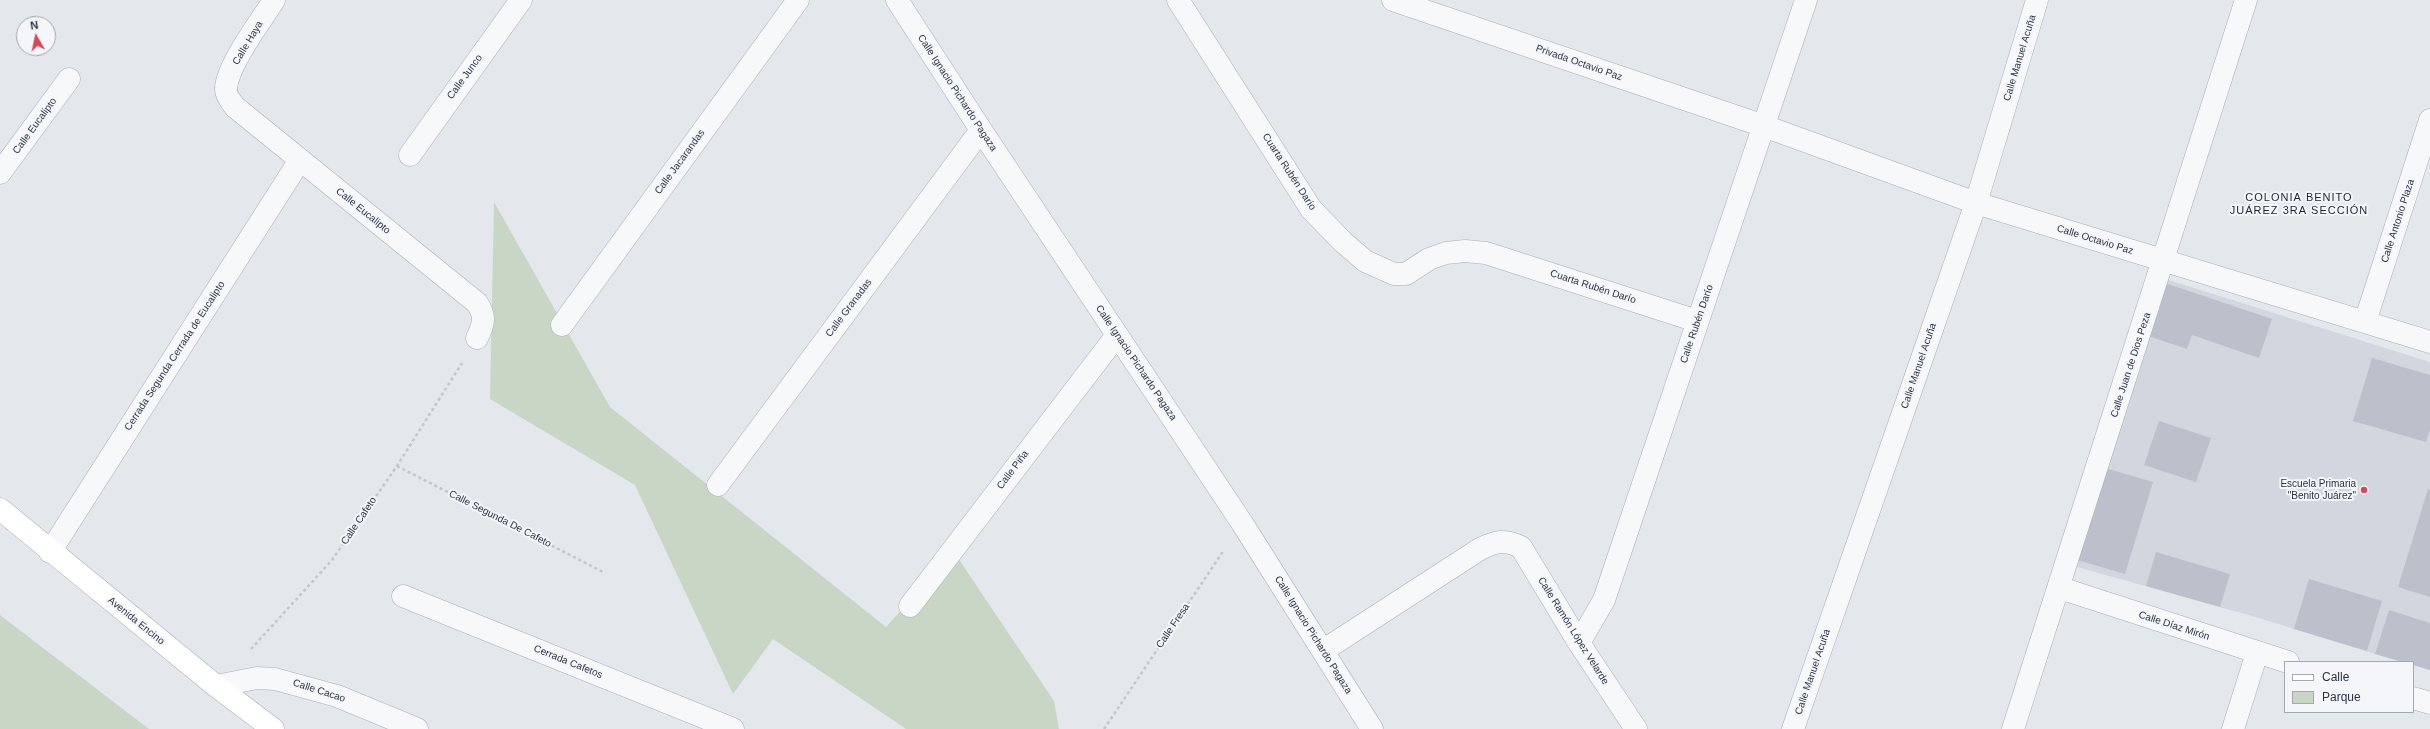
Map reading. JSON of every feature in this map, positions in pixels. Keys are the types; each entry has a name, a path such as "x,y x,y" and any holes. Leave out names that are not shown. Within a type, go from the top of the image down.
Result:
{"main road":[{"name":"Avenida Encino","path":"0,509 50,552 216,686 274,729"}],"street":[{"name":"Calle Haya","path":"225,89 235,64 274,0"},
{"name":"Calle Junco","path":"410,155 520,0"},
{"name":"Calle Jacarandas","path":"562,325 798,0"},
{"name":"Calle Ignacio Pichardo Pagaza","path":"897,0 980,130 1242,522 1324,650 1369,727"},
{"name":"Cuarta Rubén Darío","path":"1178,0 1311,209 1342,242 1365,261 1394,274 1406,274 1429,259 1446,253 1465,251 1486,253 1697,321"},
{"name":"Privada Octavio Paz","path":"1393,0 1764,126"},
{"name":"Calle Rubén Darío","path":"1579,643 1604,600 1806,0"},
{"name":"Calle Manuel Acuña","path":"1793,729 1976,203 2037,0"},
{"name":"Calle Juan de Dios Peza","path":"2013,729 2060,588 2246,0"},
{"name":"Calle Eucalipto","path":"0,173 69,79"},
{"name":"Calle Eucalipto","path":"225,89 235,107 476,303 483,312 484,319 477,338"},
{"name":"Calle Antonio Plaza","path":"2365,322 2430,120"},
{"name":"Calle Octavio Paz","path":"1764,126 1976,203 2430,342"},
{"name":"Calle Granadas","path":"718,485 980,130"},
{"name":"Cerrada Segunda Cerrada de Eucalipto","path":"50,552 300,160"},
{"name":"Calle Piña","path":"910,606 1117,335"},
{"name":"Calle Ramón López Velarde","path":"1324,650 1480,549 1497,541 1504,541 1521,547 1579,643 1636,729"},
{"name":"Calle Díaz Mirón","path":"2060,588 2285,661"},
{"name":"Cerrada Cafetos","path":"403,596 733,729"},
{"path":"2232,729 2257,653"},
{"name":"Calle Cacao","path":"216,686 257,678 281,680 337,696 417,729"},
{"path":"2414,698 2430,703"}],"path":[{"name":"Calle Cafeto","path":"248,652 332,560 397,466 477,338"},
{"name":"Calle Segunda De Cafeto","path":"397,466 603,572"},
{"name":"Calle Fresa","path":"1104,729 1242,522"}],"shaded area":[{"path":"2156,276 2430,362 2430,670 2414,665 2414,661 2375,654 2259,618 2070,565"}],"green space":[{"path":"494,202 610,407 886,627 954,552 1054,701 1059,729 906,729 773,639 733,694 635,485 490,399"},
{"path":"0,615 128,713 149,729 0,729"}],"building":[{"path":"2159,281 2272,319 2259,358 2192,335 2187,349 2142,334"},
{"path":"2372,358 2430,375 2430,429 2426,442 2353,421"},
{"path":"2159,421 2211,438 2196,482 2144,465"},
{"path":"2105,468 2153,482 2125,574 2077,560"},
{"path":"2428,489 2430,490 2430,597 2398,587"},
{"path":"2156,552 2230,574 2220,607 2146,586"},
{"path":"2309,579 2382,601 2367,651 2294,629"},
{"path":"2389,610 2430,623 2430,670 2414,665 2414,661 2399,661 2375,654"}],"place":[{"name":"Escuela Primaria \"Benito Juárez\"","path":"2364,490"}],"district":[{"name":"COLONIA BENITO JUÁREZ 3RA SECCIÓN","path":"2299,204"}]}
